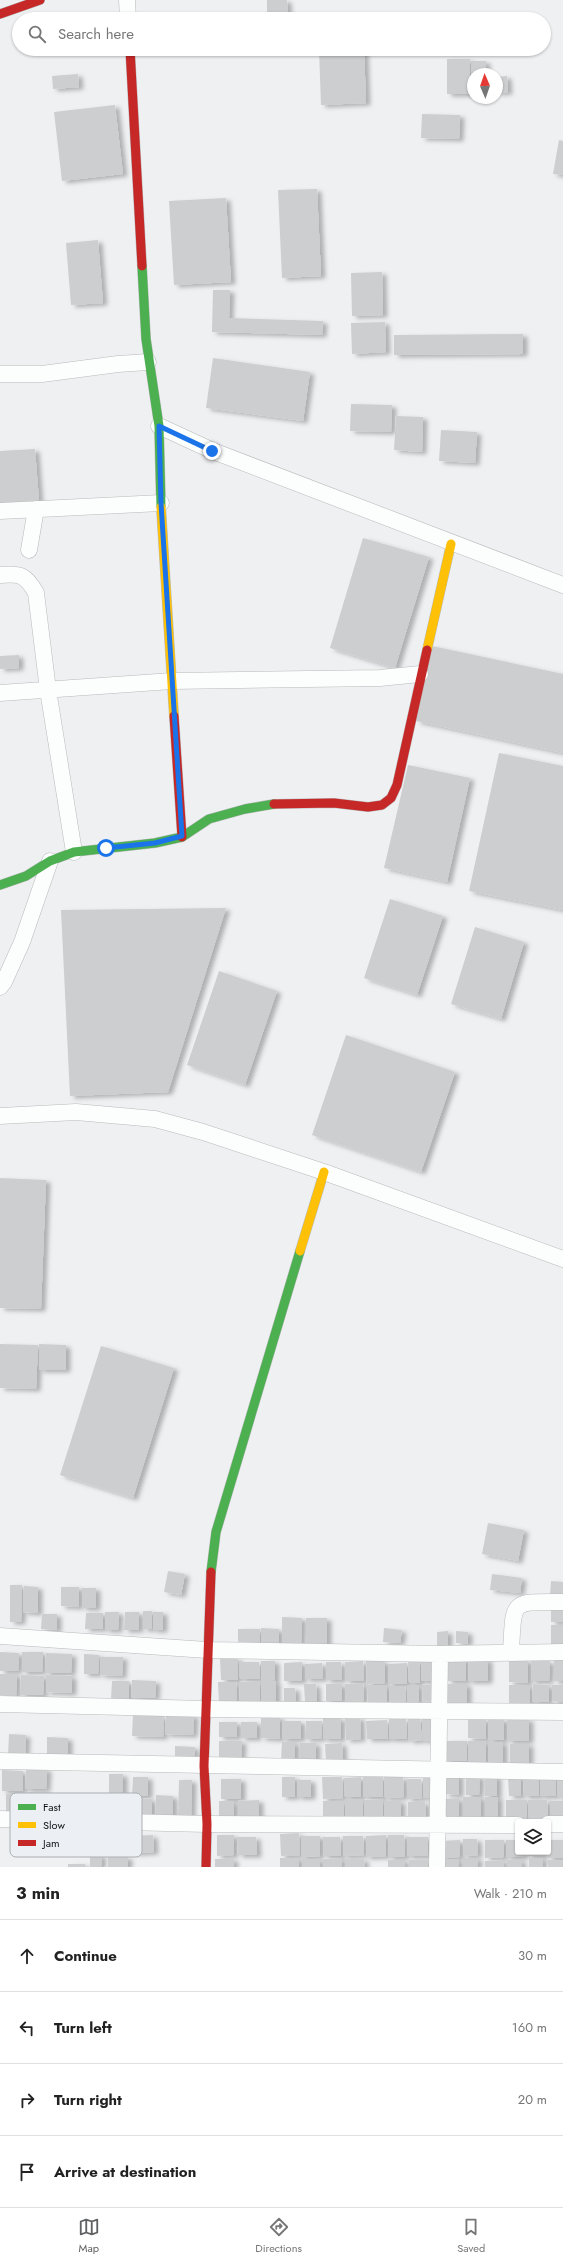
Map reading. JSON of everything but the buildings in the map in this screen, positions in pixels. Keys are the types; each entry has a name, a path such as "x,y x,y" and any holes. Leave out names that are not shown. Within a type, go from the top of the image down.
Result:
{"street":[{"path":"0,14 40,0"},
{"path":"127,0 128,12"},
{"path":"130,56 148,362 159,426 161,503 182,836"},
{"path":"0,374 42,374 118,364 148,362"},
{"path":"159,426 212,451 451,544 563,585"},
{"path":"0,511 161,503"},
{"path":"30,550 36,509"},
{"path":"0,885 26,876 50,861 74,852 155,843 182,836 210,819 245,809 282,803 334,803 368,807 382,805 391,798 397,785 420,674 451,544"},
{"path":"0,575 12,574 22,576 30,581 36,593 48,690 74,852"},
{"path":"0,693 172,681 380,678 420,674"},
{"path":"0,986 4,982 22,942 50,861"},
{"path":"0,1116 76,1112 155,1119 203,1132 324,1172 563,1259"},
{"path":"206,1867 207,1824 204,1766 207,1709 207,1650 209,1584 216,1532 324,1172"},
{"path":"512,1651 514,1615 520,1604 526,1602 563,1602"},
{"path":"0,1636 207,1650 440,1654 512,1651 563,1652"},
{"path":"437,1867 440,1769 440,1654"},
{"path":"0,1704 207,1709 563,1712"},
{"path":"0,1761 563,1772"},
{"path":"0,1819 10,1819"},
{"path":"142,1822 438,1826 515,1825"},
{"path":"551,1824 563,1824"}],"traffic: fast":[{"path":"142,266 146,339 159,426 161,507"},
{"path":"0,885 26,876 50,861 74,852 155,843 182,837 209,819 245,809 274,804"},
{"path":"211,1572 216,1532 300,1251"}],"traffic: slow":[{"path":"161,507 174,716"},
{"path":"427,650 451,544"},
{"path":"300,1251 324,1172"}],"traffic: jam":[{"path":"0,14 40,0"},
{"path":"130,56 142,266"},
{"path":"274,804 334,803 368,807 382,805 391,798 397,785 427,650"},
{"path":"174,716 182,837"},
{"path":"206,1867 207,1824 204,1766 211,1572"}],"route":[{"path":"106,848 155,843 182,836 161,503 159,426 212,451"}]}
